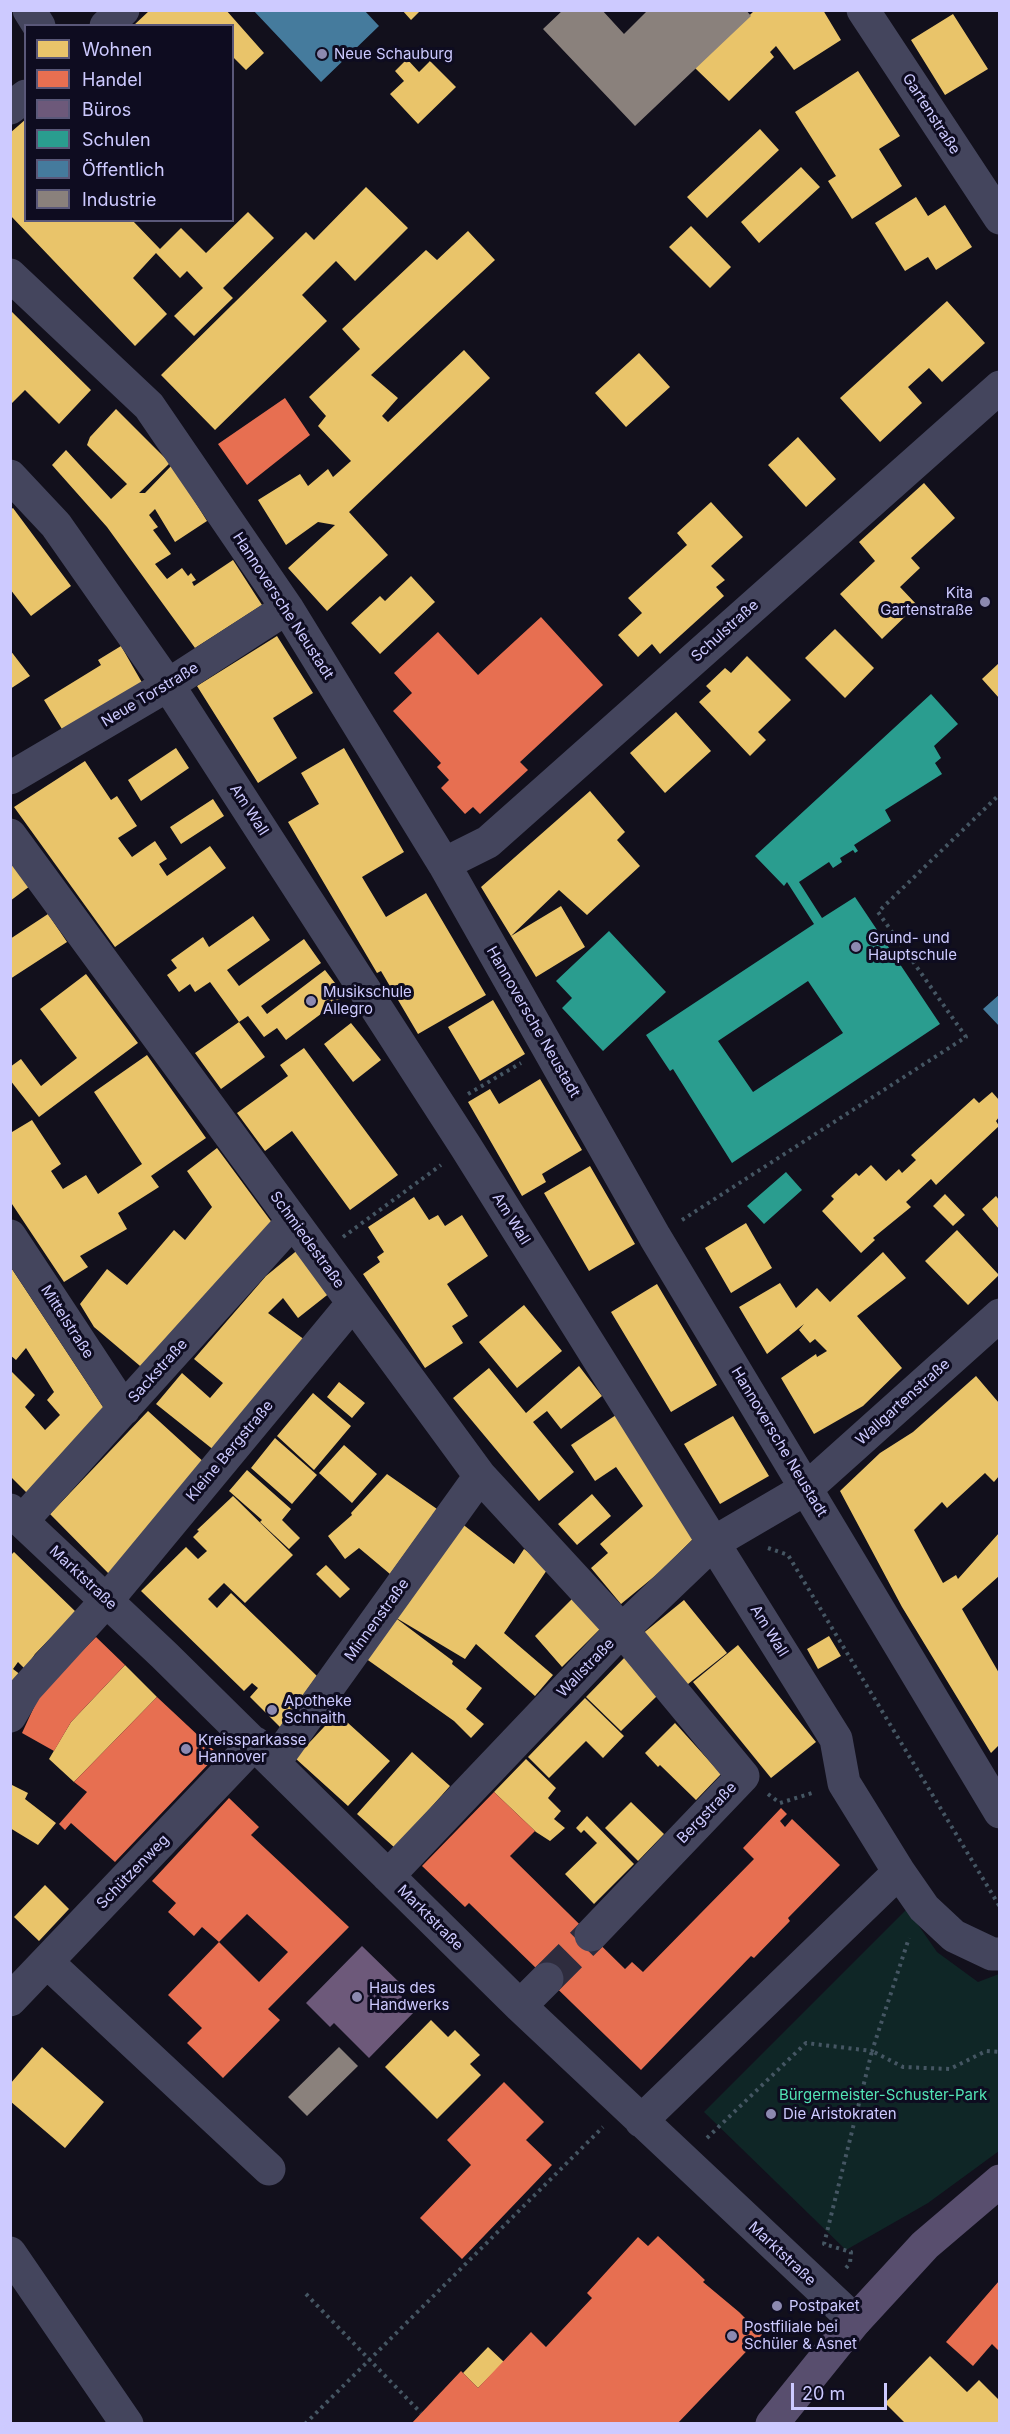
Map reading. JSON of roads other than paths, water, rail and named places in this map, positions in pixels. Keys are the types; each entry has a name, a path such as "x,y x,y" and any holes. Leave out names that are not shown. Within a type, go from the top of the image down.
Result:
{"main road":[{"path":"772,2424 855,2321 925,2245 999,2181"}],"street":[{"path":"29,10 38,24"},
{"path":"108,24 123,10"},
{"name":"Gartenstraße","path":"862,10 999,218"},
{"path":"10,108 24,98"},
{"name":"Hannoversche Neustadt","path":"10,275 149,406 288,608 444,864 655,1237 997,1800"},
{"name":"Schulstraße","path":"444,864 488,842 999,387"},
{"name":"Am Wall","path":"10,476 56,525 168,685 441,1110 722,1539 836,1739 844,1783 898,1872 924,1908 954,1936 992,1954 999,1954"},
{"name":"Neue Torstraße","path":"13,773 168,685 288,608"},
{"name":"Schmiedestraße","path":"10,835 480,1476 622,1630"},
{"name":"Sackstraße","path":"16,1515 124,1409 293,1221"},
{"name":"Mittelstraße","path":"10,1236 124,1409"},
{"name":"Kleine Bergstraße","path":"10,1716 26,1689 107,1600 353,1303"},
{"name":"Wallgartenstraße","path":"807,1488 999,1315"},
{"name":"Minnenstraße","path":"265,1753 480,1476"},
{"name":"Wallstraße","path":"388,1876 622,1630 722,1539 807,1488"},
{"name":"Marktstraße","path":"16,1515 265,1753 520,2006 855,2321"},
{"name":"Bergstraße","path":"591,1935 743,1776 622,1630"},
{"name":"Schützenweg","path":"10,2000 265,1753"},
{"path":"633,2113 898,1872"},
{"path":"47,1962 269,2169"},
{"path":"520,2006 547,1979"},
{"path":"10,2253 127,2424"}],"tunnel":[{"path":"547,1979 591,1935"}],"place":[{"name":"Neue Schauburg","path":"322,54"},
{"name":"Kita Gartenstraße","path":"985,602"},
{"name":"Grund- und Hauptschule","path":"856,947"},
{"name":"Musikschule Allegro","path":"311,1001"},
{"name":"Apotheke Schnaith","path":"272,1710"},
{"name":"Kreissparkasse Hannover","path":"186,1749"},
{"name":"Haus des Handwerks","path":"357,1997"},
{"name":"Die Aristokraten","path":"771,2114"},
{"name":"Postpaket","path":"777,2306"},
{"name":"Postfiliale bei Schüler & Asnet","path":"732,2336"}],"park label":[{"name":"Bürgermeister-Schuster-Park","path":"883,2095"}]}
